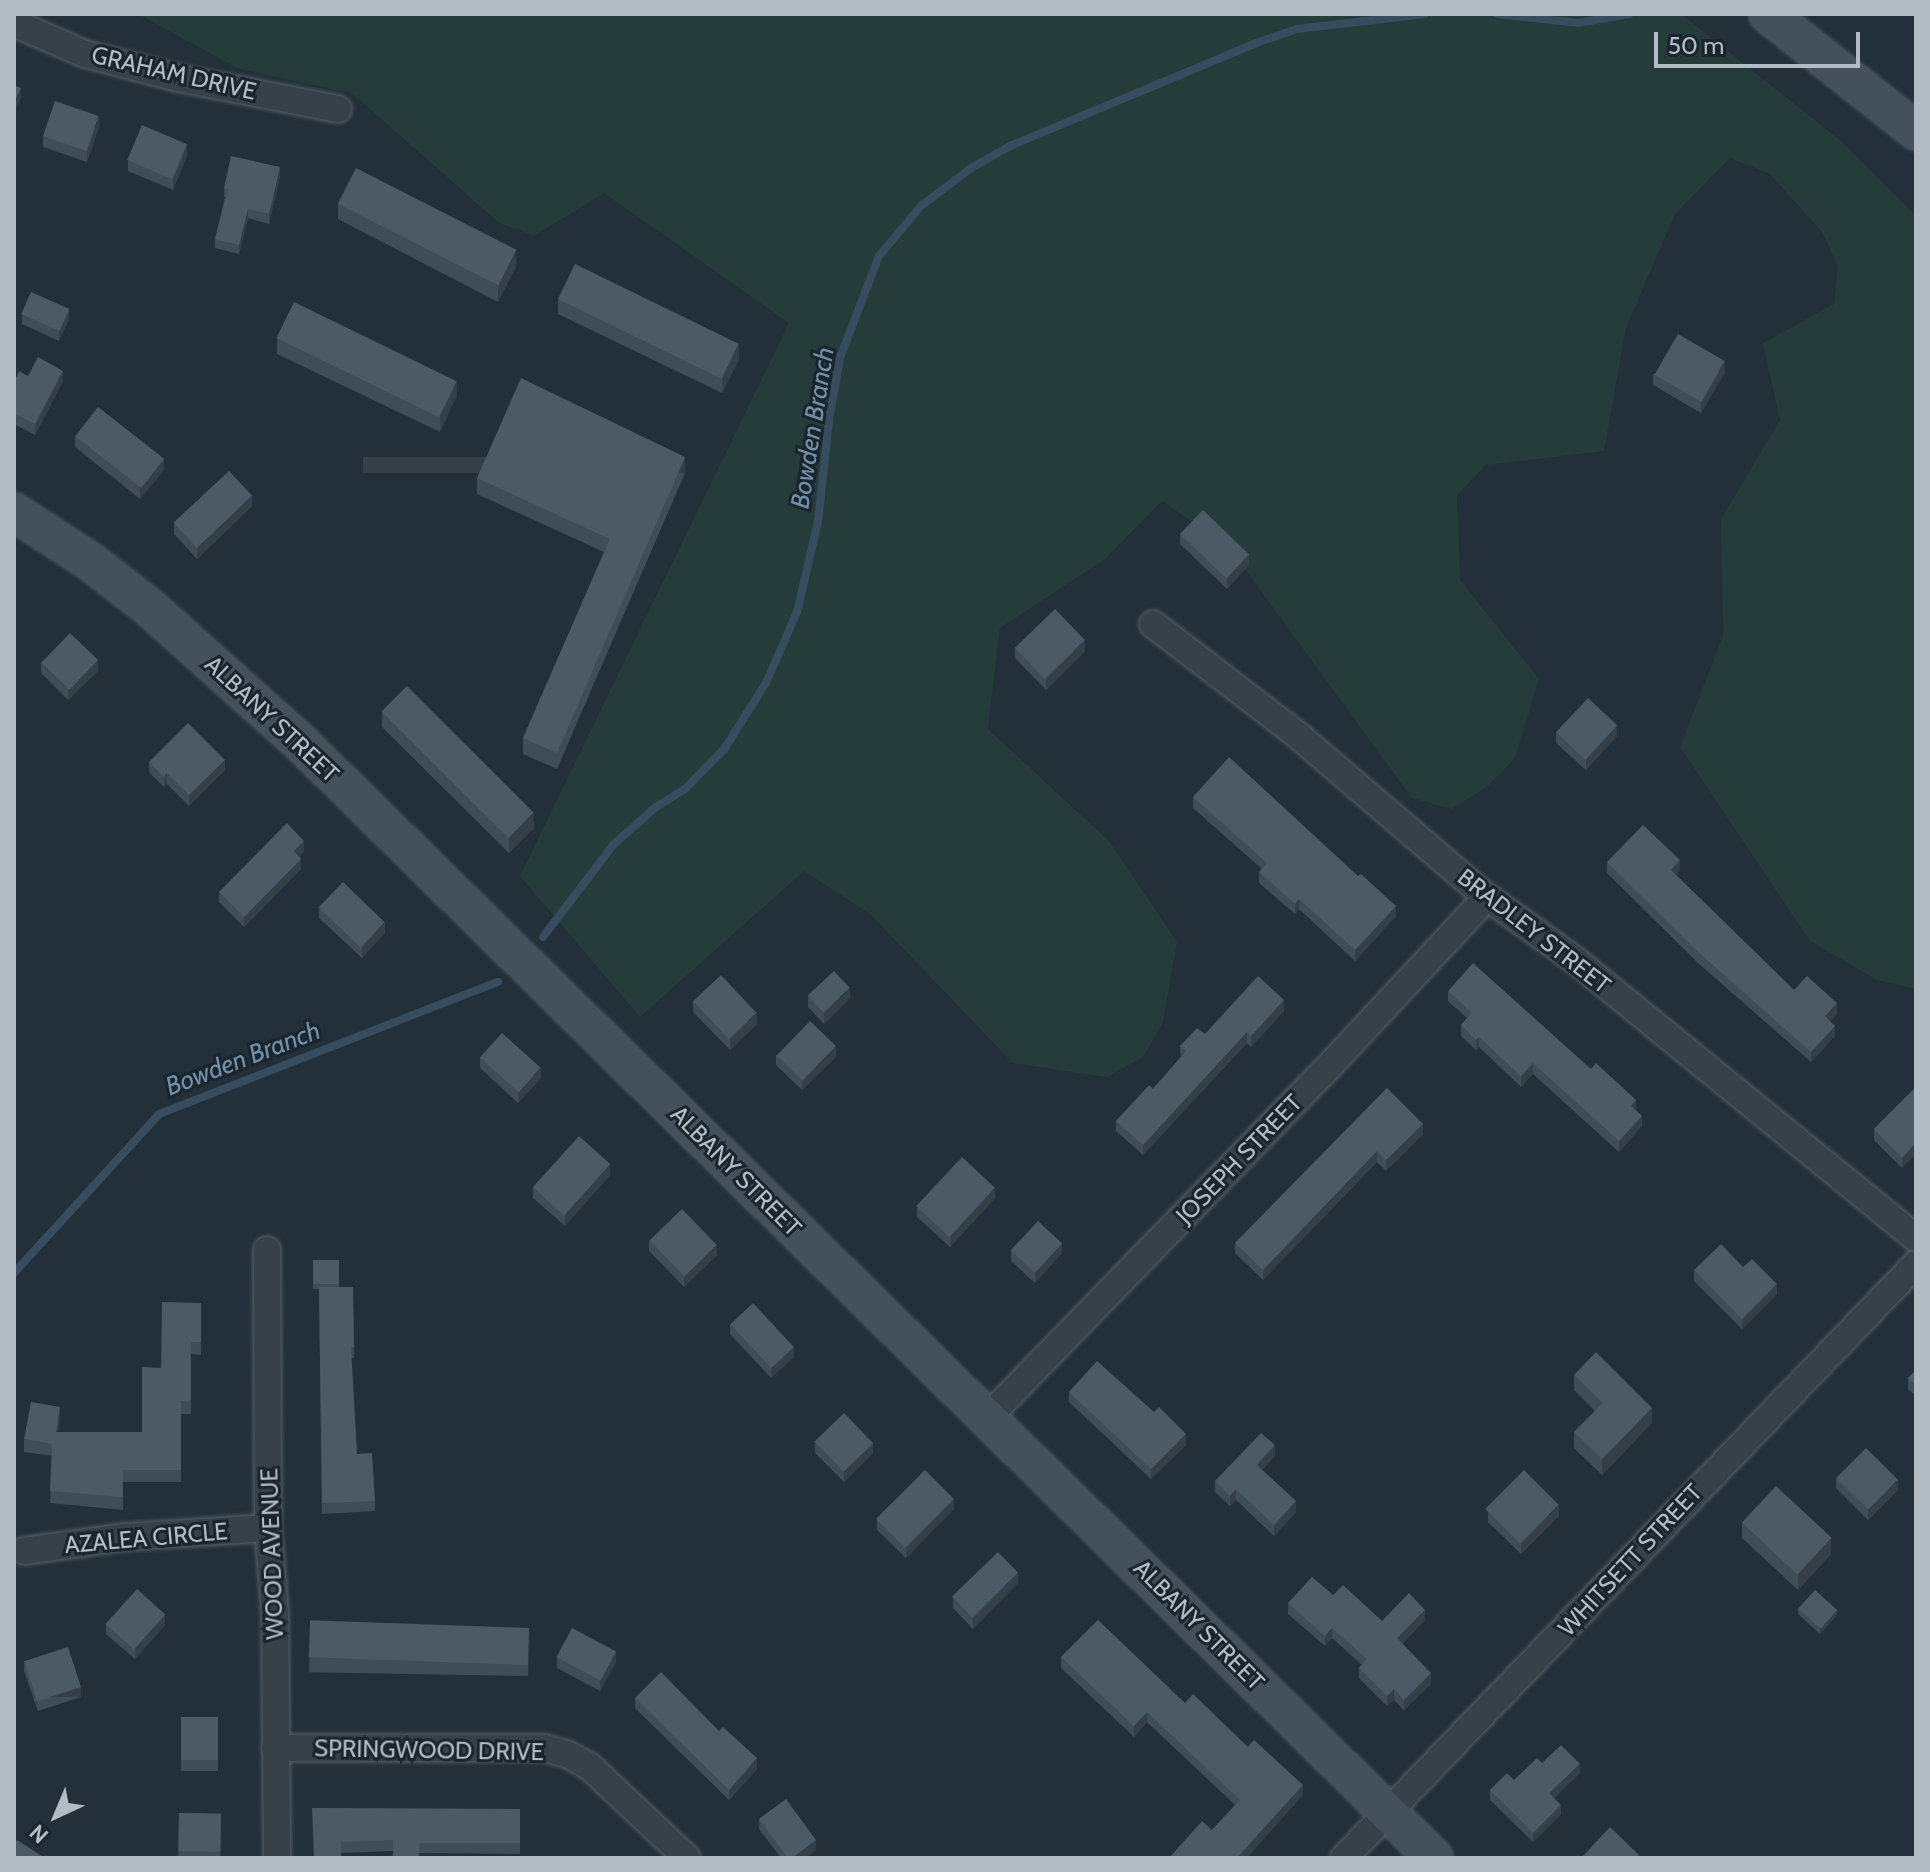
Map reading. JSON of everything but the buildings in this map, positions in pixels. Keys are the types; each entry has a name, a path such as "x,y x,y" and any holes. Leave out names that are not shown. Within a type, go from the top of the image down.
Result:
{"street":[{"path":"1768,14 1916,131"},
{"name":"GRAHAM DRIVE","path":"14,23 85,54 178,78 338,109"},
{"name":"ALBANY STREET","path":"14,512 91,562 150,608 302,744 1434,1858"},
{"name":"BRADLEY STREET","path":"1153,624 1300,737 1487,897 1575,960 1916,1238"},
{"name":"JOSEPH STREET","path":"987,1418 1322,1074 1487,897"},
{"name":"WOOD AVENUE","path":"267,1250 268,1528 275,1614 277,1858"},
{"name":"WHITSETT STREET","path":"1344,1858 1916,1264"},
{"name":"AZALEA CIRCLE","path":"24,1551 125,1537 268,1528"},
{"name":"SPRINGWOOD DRIVE","path":"275,1748 544,1748 567,1754 589,1766 687,1858"}],"green space":[{"path":"138,14 1681,14 1841,141 1916,216 1916,989 1877,980 1810,941 1680,747 1723,636 1721,519 1780,420 1763,343 1834,304 1838,266 1822,232 1770,174 1730,158 1675,214 1626,328 1604,451 1486,465 1457,495 1460,580 1539,679 1515,758 1488,786 1452,809 1412,798 1228,546 1162,501 1105,559 1000,628 988,729 1109,841 1177,942 1163,1022 1143,1057 1107,1077 1013,1063 870,914 804,871 640,1017 520,876 789,323 604,193 534,236 498,222 352,93 239,69"}],"waterway":[{"name":"Bowden Branch","path":"543,937 613,845 656,807 686,788 725,748 766,683 797,612 818,522 829,420 840,358 879,256 921,206 971,168 1010,146 1256,43 1297,29 1425,14"},
{"name":"Bowden Branch","path":"1497,14 1578,23 1629,14"},
{"name":"Bowden Branch","path":"14,1273 159,1114 498,982"}]}
